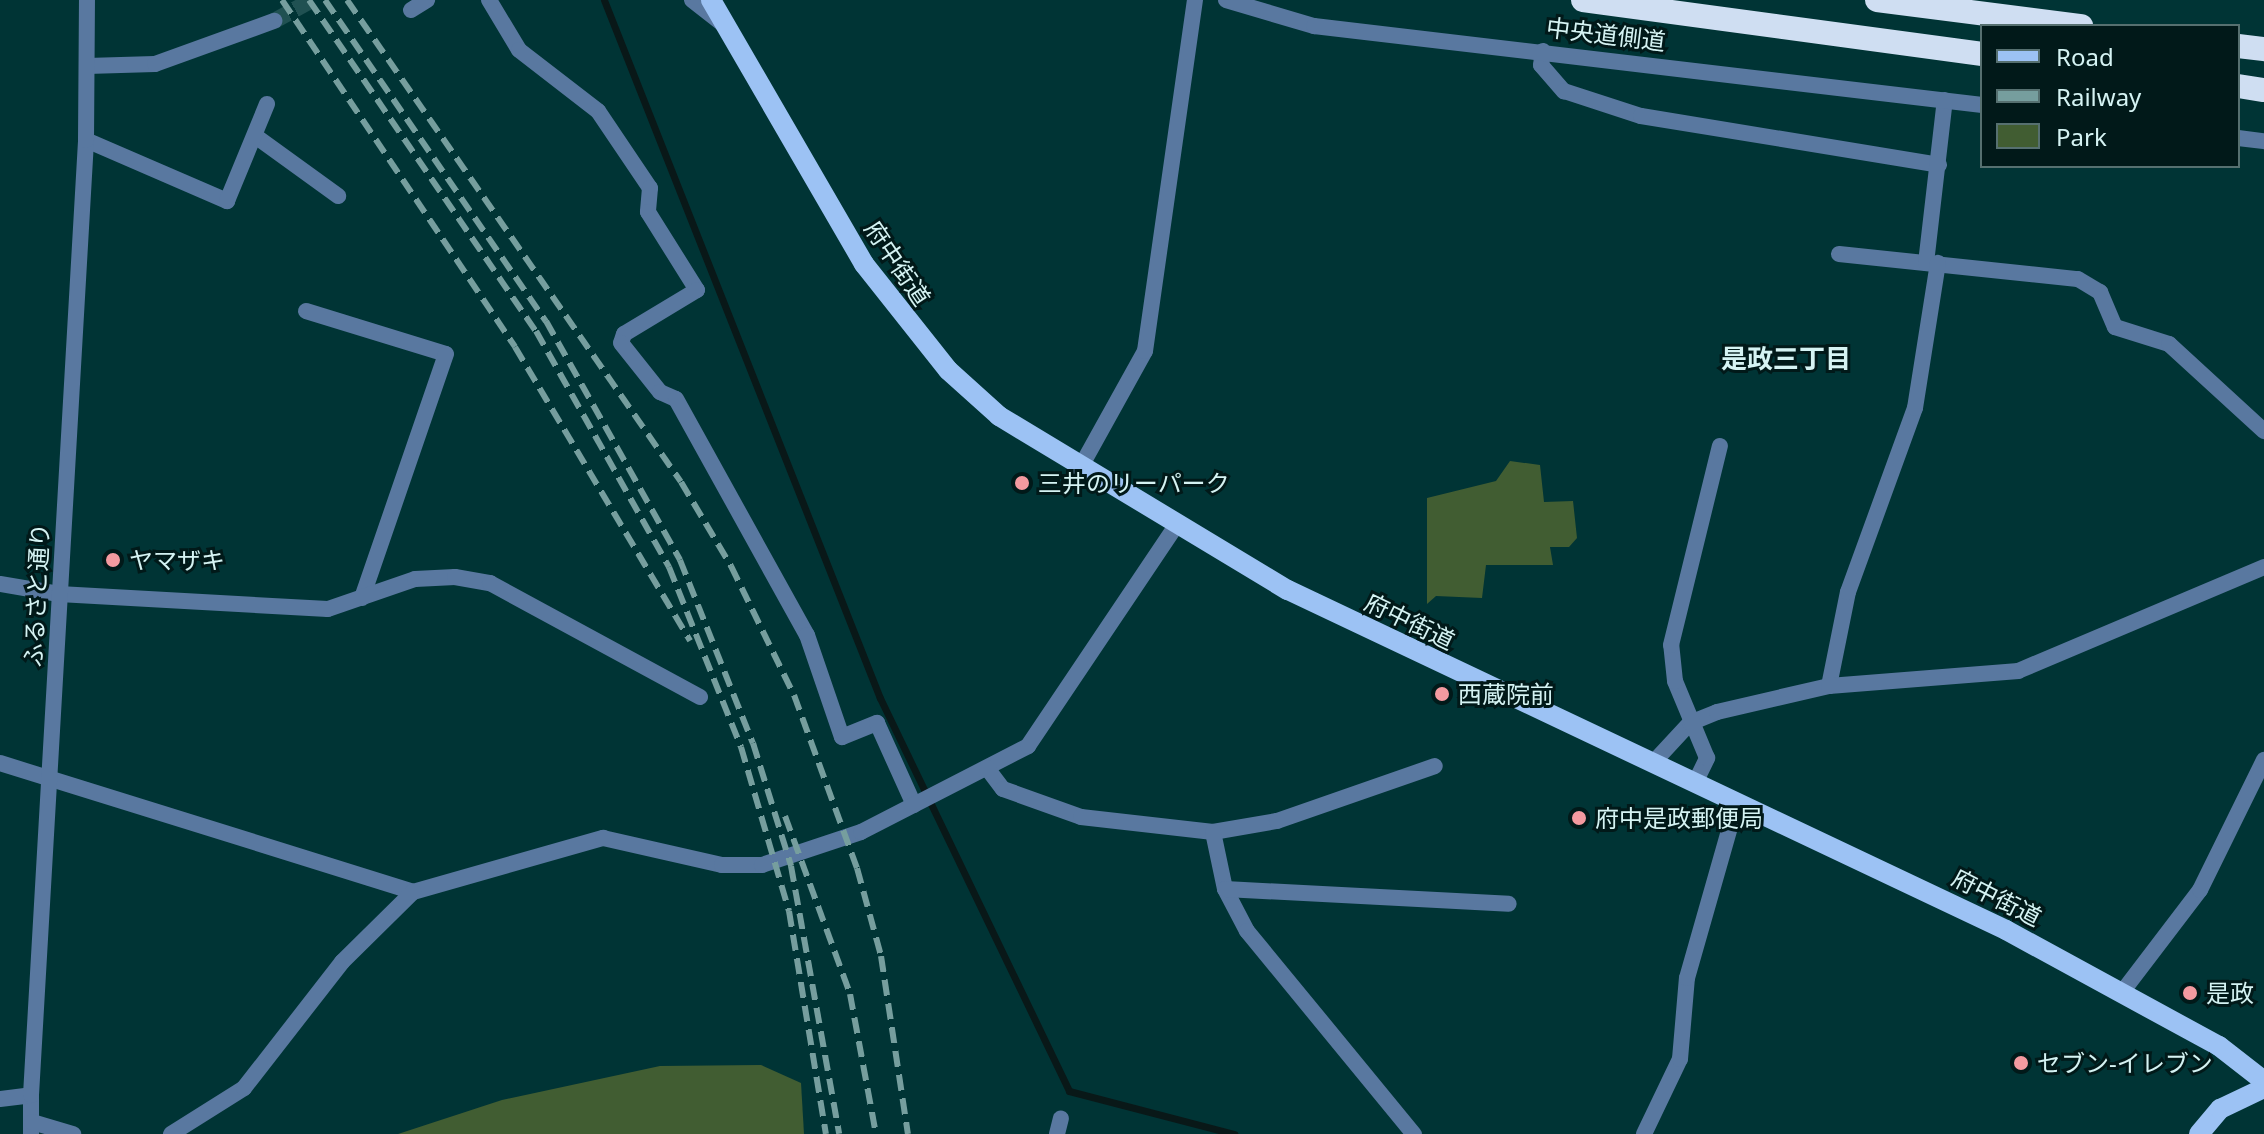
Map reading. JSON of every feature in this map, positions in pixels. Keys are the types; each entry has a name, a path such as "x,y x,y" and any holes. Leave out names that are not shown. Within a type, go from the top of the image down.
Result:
{"highway":[{"path":"1583,0 1980,54"},
{"path":"1877,0 2065,24"},
{"path":"2240,46 2264,49"},
{"path":"2240,86 2264,90"}],"main road":[{"name":"府中街道","path":"711,0 902,319 999,416 1079,470 1349,621 1737,803 2123,991 2237,1057 2264,1081"},
{"path":"2199,1134 2220,1109 2264,1088"}],"street":[{"path":"87,0 87,66 155,64 274,21"},
{"path":"411,10 427,0"},
{"path":"489,0 519,50 598,111 650,188 648,212 697,290 624,334 621,343 660,392 676,399 807,635 842,737 877,723 923,800"},
{"path":"692,0 727,27"},
{"path":"1079,470 1145,351 1195,0"},
{"name":"中央道側道","path":"1226,0 1314,26 1980,105"},
{"path":"1543,51 1541,65 1564,91 1628,113 1939,165"},
{"name":"ふるさと通り","path":"32,1128 31,1095 86,140 87,66"},
{"path":"1829,686 1855,568 1915,408 1932,263 1945,100"},
{"path":"86,140 227,201 258,138 267,104"},
{"path":"258,138 338,196"},
{"path":"2240,138 2264,141"},
{"path":"1839,254 2014,267 2093,285 2115,327 2169,344 2264,431"},
{"path":"306,311 446,354 362,598"},
{"path":"1695,783 1707,758 1690,723 1671,645 1720,446"},
{"path":"171,1134 244,1088 342,962 413,892 603,838 722,865 762,865 836,843 1028,746 1050,722 1176,526"},
{"path":"1652,764 1690,723 1829,686 2018,671 2264,567"},
{"path":"0,584 59,594 293,609 362,598 415,579 490,583 700,697"},
{"path":"2123,991 2200,890 2264,760"},
{"path":"0,763 413,892"},
{"path":"987,768 1003,789 1068,813 1213,832 1277,821 1435,766"},
{"path":"1644,1134 1680,1059 1687,978 1737,803"},
{"path":"1213,832 1225,889 1247,931 1414,1134"},
{"path":"1225,889 1509,904"},
{"path":"0,1099 31,1095"},
{"path":"32,1128 73,1134"}],"green space":[{"path":"1510,461 1540,465 1544,502 1573,501 1577,538 1569,547 1550,547 1553,565 1486,565 1482,598 1436,596 1427,604 1427,498 1496,481"},
{"path":"761,1065 801,1083 804,1134 398,1134 502,1100 660,1066"}],"waterway":[{"path":"604,0 880,698 1069,1091 1234,1134"}],"tunnel":[{"path":"274,21 312,0"}],"railway":[{"path":"282,0 515,347 690,641"},
{"path":"309,0 536,331 669,567 741,747 789,911 826,1134"},
{"path":"325,0 546,321 680,560 753,743 791,866 839,1134"},
{"path":"347,0 681,482 731,566 794,695 857,868 881,956 908,1134"},
{"path":"785,816 850,994 876,1134"}],"place":[{"name":"三井のリーパーク","path":"1022,483"},
{"name":"ヤマザキ","path":"113,560"},
{"name":"西蔵院前","path":"1442,694"},
{"name":"府中是政郵便局","path":"1579,818"},
{"name":"是政","path":"2190,993"},
{"name":"セブン-イレブン","path":"2021,1063"}],"district":[{"name":"是政三丁目","path":"1786,359"}]}
